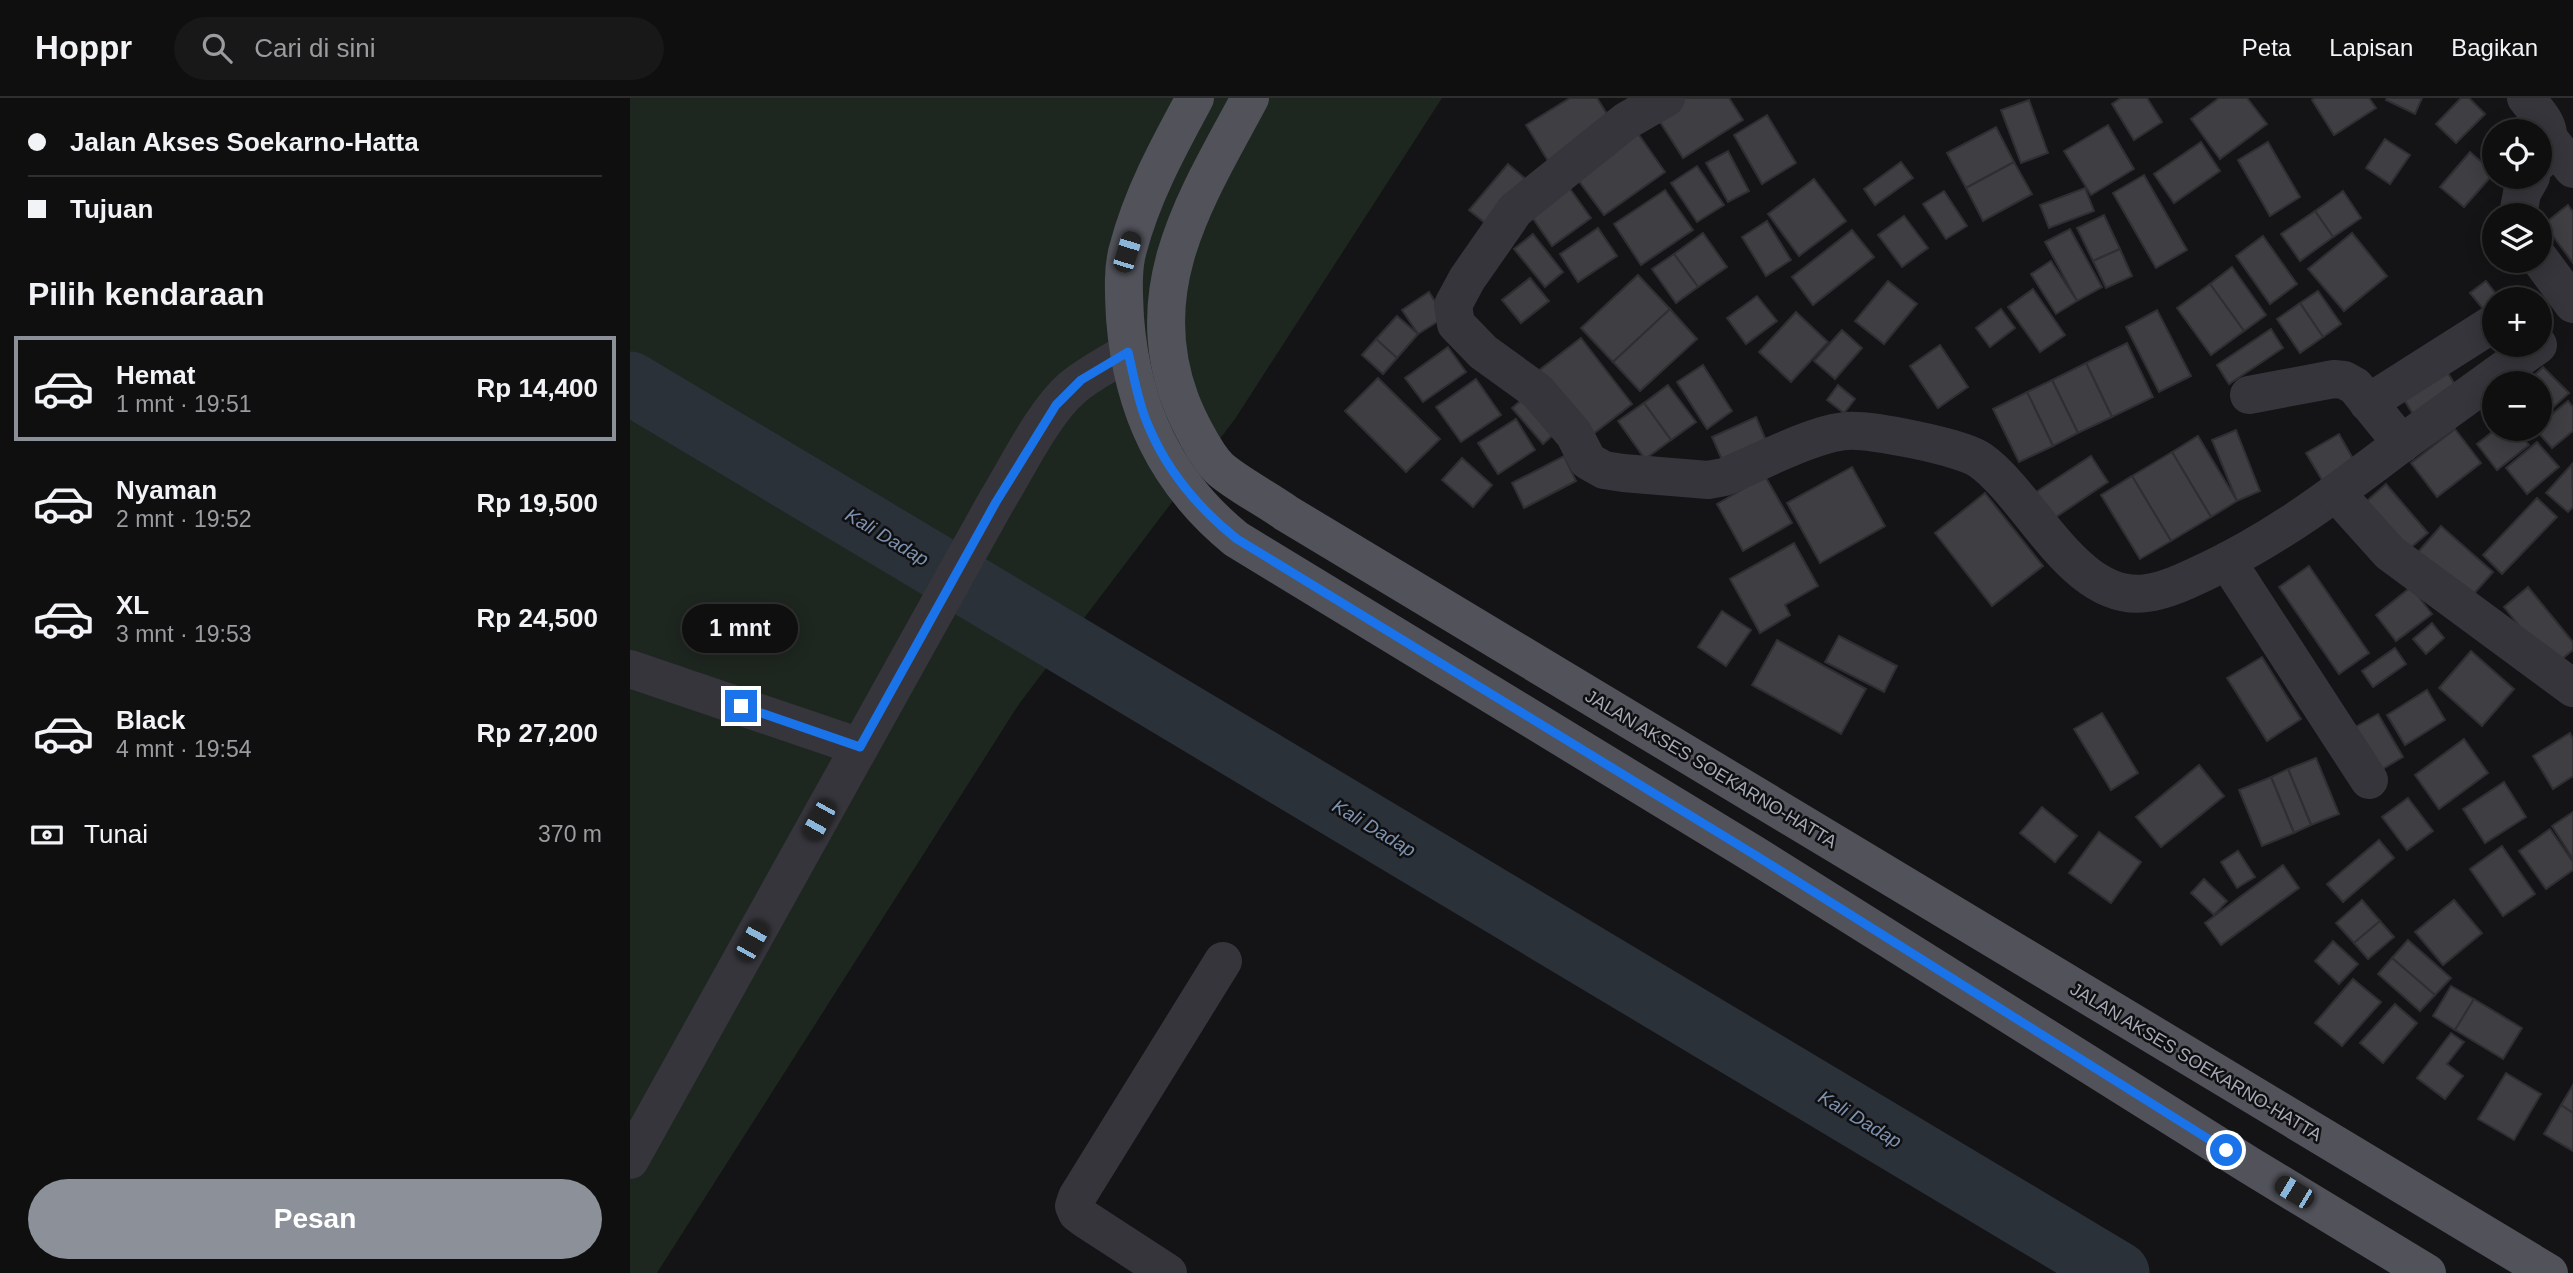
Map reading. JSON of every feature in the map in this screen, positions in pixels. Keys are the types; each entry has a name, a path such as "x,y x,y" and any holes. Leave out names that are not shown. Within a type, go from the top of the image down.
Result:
{"main road":[{"path":"1195,98 1147,193 1127,252 1125,304 1128,352 1147,423 1161,452 1185,488 1210,517 1237,539 1755,855 2249,1165 2427,1273"},
{"name":"JALAN AKSES SOEKARNO-HATTA","path":"1250,98 1203,185 1177,247 1165,307 1165,341 1171,376 1187,418 1219,468 1286,513 2549,1273"}],"street":[{"path":"1666,98 1626,121 1515,210 1453,304 1456,324 1483,352 1537,391 1574,434 1588,461 1604,470 1708,480 1724,477 1821,437 1845,431 1862,431 1957,450 1979,459 2003,480 2076,565 2095,581 2120,592 2146,593 2181,583 2227,561 2336,493 2521,357"},
{"path":"2526,98 2544,120 2554,157"},
{"path":"2552,334 2573,319"},
{"path":"2368,402 2482,331"},
{"path":"630,1160 1032,442 1062,398 1081,380 1128,352"},
{"path":"2249,395 2334,379 2344,380 2354,386 2402,444"},
{"path":"2336,493 2390,553 2573,688"},
{"path":"2227,561 2369,780"},
{"path":"630,669 860,747"},
{"path":"1168,1273 1085,1219 1077,1213 1074,1206 1084,1185 1223,961"}],"shaded area":[{"path":"630,98 1442,98 1235,419 1019,704 657,1273 630,1273"}],"building":[{"path":"1570,98 1597,98 1612,122 1548,161 1526,125"},
{"path":"1681,98 1729,98 1743,120 1683,158 1655,114"},
{"path":"2121,98 2147,98 2162,122 2134,140 2112,104"},
{"path":"2219,98 2247,98 2267,124 2220,159 2191,119"},
{"path":"2369,98 2376,108 2334,135 2312,100"},
{"path":"2422,98 2415,114 2386,100"},
{"path":"2461,98 2469,98 2485,114 2456,143 2436,124"},
{"path":"2029,100 2048,153 2021,163 2001,110"},
{"path":"1767,115 1796,163 1762,184 1734,135"},
{"path":"1632,125 1665,172 1604,215 1570,169"},
{"path":"2108,125 2134,169 2091,195 2064,151"},
{"path":"1996,127 2014,162 1966,188 1947,153"},
{"path":"2385,139 2410,155 2390,184 2366,168"},
{"path":"2201,142 2220,171 2174,203 2154,174"},
{"path":"2268,142 2300,197 2270,216 2238,160"},
{"path":"1728,151 1749,191 1728,202 1706,163"},
{"path":"2470,152 2482,162 2482,187 2464,207 2440,187"},
{"path":"1901,162 1913,178 1875,205 1864,189"},
{"path":"2014,162 2032,194 1983,221 1966,188"},
{"path":"1508,164 1529,182 1490,227 1469,210"},
{"path":"1697,166 1724,205 1697,222 1671,183"},
{"path":"2144,175 2187,250 2156,268 2113,193"},
{"path":"1563,179 1591,218 1552,246 1525,207"},
{"path":"1814,179 1846,221 1799,256 1768,214"},
{"path":"2085,188 2094,211 2049,228 2040,205"},
{"path":"1665,190 1693,230 1641,265 1614,224"},
{"path":"1944,191 1967,226 1946,239 1923,204"},
{"path":"2343,191 2361,218 2333,237 2315,211"},
{"path":"2568,205 2573,212 2573,263 2552,235 2552,218"},
{"path":"2315,211 2333,237 2300,261 2281,234"},
{"path":"2104,215 2120,249 2093,261 2077,228"},
{"path":"1904,216 1928,248 1902,267 1878,235"},
{"path":"1767,221 1791,260 1766,276 1742,237"},
{"path":"1598,228 1617,256 1578,282 1560,254"},
{"path":"2070,229 2102,287 2077,301 2045,242"},
{"path":"1852,230 1874,257 1813,305 1792,277"},
{"path":"1703,233 1727,267 1698,287 1674,254"},
{"path":"2352,233 2387,276 2344,311 2308,269"},
{"path":"1533,234 1563,272 1545,287 1514,249"},
{"path":"2263,236 2297,284 2270,304 2236,256"},
{"path":"2120,249 2132,276 2106,288 2093,261"},
{"path":"1674,254 1698,287 1676,303 1652,269"},
{"path":"2051,261 2077,301 2056,314 2031,274"},
{"path":"2232,267 2266,315 2244,331 2210,284"},
{"path":"1638,275 1670,309 1613,362 1581,328"},
{"path":"1530,278 1549,301 1521,323 1502,300"},
{"path":"1888,281 1917,304 1884,344 1855,321"},
{"path":"2486,281 2491,287 2482,287 2482,308 2470,293"},
{"path":"2210,284 2244,331 2211,355 2177,308"},
{"path":"2033,289 2065,335 2040,352 2008,307"},
{"path":"2318,291 2341,324 2323,337 2300,303"},
{"path":"1429,292 1445,317 1418,334 1402,310"},
{"path":"1757,296 1777,321 1746,344 1727,318"},
{"path":"2300,303 2323,337 2300,353 2277,319"},
{"path":"1670,309 1697,339 1640,391 1613,362"},
{"path":"2001,309 2015,328 1990,347 1976,328"},
{"path":"2157,310 2191,376 2159,392 2126,327"},
{"path":"1796,312 1828,342 1791,382 1759,352"},
{"path":"1397,316 1418,334 1397,358 1376,339"},
{"path":"2271,329 2283,348 2229,384 2217,365"},
{"path":"1842,330 1862,348 1835,379 1814,361"},
{"path":"1581,338 1632,404 1584,441 1533,375"},
{"path":"1376,339 1397,358 1383,374 1362,355"},
{"path":"2127,343 2153,397 2112,417 2086,363"},
{"path":"1940,345 1968,387 1938,408 1910,366"},
{"path":"1448,347 1466,372 1423,402 1405,378"},
{"path":"2086,363 2112,417 2078,433 2052,380"},
{"path":"1703,365 1732,411 1707,429 1677,382"},
{"path":"2444,367 2461,394 2418,422 2401,395"},
{"path":"2552,376 2569,393 2552,408"},
{"path":"1378,378 1440,439 1406,472 1345,411"},
{"path":"1476,379 1501,415 1461,442 1436,407"},
{"path":"2052,380 2078,433 2053,446 2027,392"},
{"path":"1668,385 1696,422 1671,440 1644,403"},
{"path":"1838,385 1855,399 1844,413 1827,400"},
{"path":"1532,391 1563,426 1543,444 1512,408"},
{"path":"2027,392 2053,446 2019,462 1993,409"},
{"path":"2568,401 2573,407 2573,431 2552,448 2546,441 2552,441 2552,414"},
{"path":"1644,403 1671,440 1645,459 1618,421"},
{"path":"1756,417 1770,450 1726,469 1712,437"},
{"path":"1516,419 1535,450 1498,474 1478,443"},
{"path":"2455,429 2481,463 2437,497 2411,463"},
{"path":"2236,430 2260,491 2237,501 2212,440"},
{"path":"2339,434 2357,466 2325,485 2306,453"},
{"path":"2198,436 2237,501 2211,517 2172,452"},
{"path":"2482,440 2526,441 2529,445 2497,470 2477,444"},
{"path":"2537,442 2559,467 2527,494 2506,468"},
{"path":"2172,452 2211,517 2171,541 2132,476"},
{"path":"1564,456 1576,481 1524,508 1512,483"},
{"path":"2091,456 2108,482 2050,521 2033,494"},
{"path":"1462,458 1492,485 1473,507 1442,480"},
{"path":"2572,464 2573,507 2568,512 2546,493"},
{"path":"1852,467 1885,526 1820,563 1787,503"},
{"path":"1765,476 1792,523 1743,551 1717,504"},
{"path":"2132,476 2171,541 2140,559 2101,495"},
{"path":"2386,484 2428,533 2403,554 2361,506"},
{"path":"1985,493 2043,566 1992,606 1935,533"},
{"path":"2537,498 2557,517 2502,574 2483,555"},
{"path":"2441,526 2493,572 2464,605 2412,559"},
{"path":"1794,543 1818,586 1785,605 1790,615 1760,633 1730,579"},
{"path":"2309,566 2369,653 2339,674 2279,587"},
{"path":"2411,587 2432,614 2396,641 2376,615"},
{"path":"2528,587 2573,642 2573,650 2552,667 2504,607"},
{"path":"1722,611 1751,630 1726,666 1698,647"},
{"path":"2432,623 2444,638 2426,654 2413,639"},
{"path":"1839,636 1897,666 1884,692 1825,662"},
{"path":"1777,640 1866,689 1841,734 1752,685"},
{"path":"2395,648 2406,664 2373,687 2362,671"},
{"path":"2471,651 2514,689 2482,726 2439,688"},
{"path":"2262,657 2301,719 2267,741 2227,678"},
{"path":"2427,690 2445,720 2405,745 2387,715"},
{"path":"2102,713 2138,773 2111,790 2074,729"},
{"path":"2378,714 2403,757 2376,773 2350,730"},
{"path":"2570,733 2573,739 2573,776 2553,789 2533,756"},
{"path":"2464,739 2488,773 2439,809 2415,775"},
{"path":"2316,758 2339,814 2311,825 2288,769"},
{"path":"2199,765 2224,796 2161,847 2136,817"},
{"path":"2288,769 2311,825 2294,833 2271,777"},
{"path":"2271,777 2294,833 2262,846 2239,790"},
{"path":"2504,782 2526,817 2485,843 2463,809"},
{"path":"2408,798 2433,831 2407,850 2382,817"},
{"path":"2042,807 2077,836 2055,862 2020,833"},
{"path":"2573,812 2573,859 2552,826"},
{"path":"2550,829 2573,862 2573,870 2546,889 2519,851"},
{"path":"2099,832 2141,862 2111,903 2069,873"},
{"path":"2379,840 2394,858 2343,902 2327,884"},
{"path":"2502,846 2535,894 2503,916 2470,869"},
{"path":"2238,851 2255,877 2237,888 2221,862"},
{"path":"2283,865 2299,888 2221,945 2205,923"},
{"path":"2204,879 2227,901 2214,915 2191,893"},
{"path":"2362,900 2380,921 2354,943 2336,923"},
{"path":"2454,900 2482,933 2443,965 2415,932"},
{"path":"2380,921 2394,937 2368,959 2354,943"},
{"path":"2408,940 2451,978 2435,995 2392,958"},
{"path":"2333,941 2358,964 2339,984 2315,961"},
{"path":"2392,958 2435,995 2420,1011 2378,974"},
{"path":"2353,979 2381,1002 2342,1046 2315,1023"},
{"path":"2451,986 2474,999 2455,1030 2433,1016"},
{"path":"2474,999 2522,1028 2503,1059 2455,1030"},
{"path":"2395,1004 2417,1023 2383,1063 2360,1043"},
{"path":"2451,1033 2464,1042 2447,1064 2463,1076 2445,1099 2417,1078"},
{"path":"2506,1073 2541,1094 2514,1140 2478,1119"},
{"path":"2573,1085 2573,1113 2561,1105"},
{"path":"2561,1105 2573,1113 2573,1151 2544,1134"}],"waterway":[{"name":"Kali Dadap","path":"630,383 2118,1273"}],"route":[{"path":"741,706 860,747 996,502 1056,405 1081,380 1128,352 1147,423 1161,452 1185,488 1210,517 1237,539 1755,855 2226,1150"}]}
